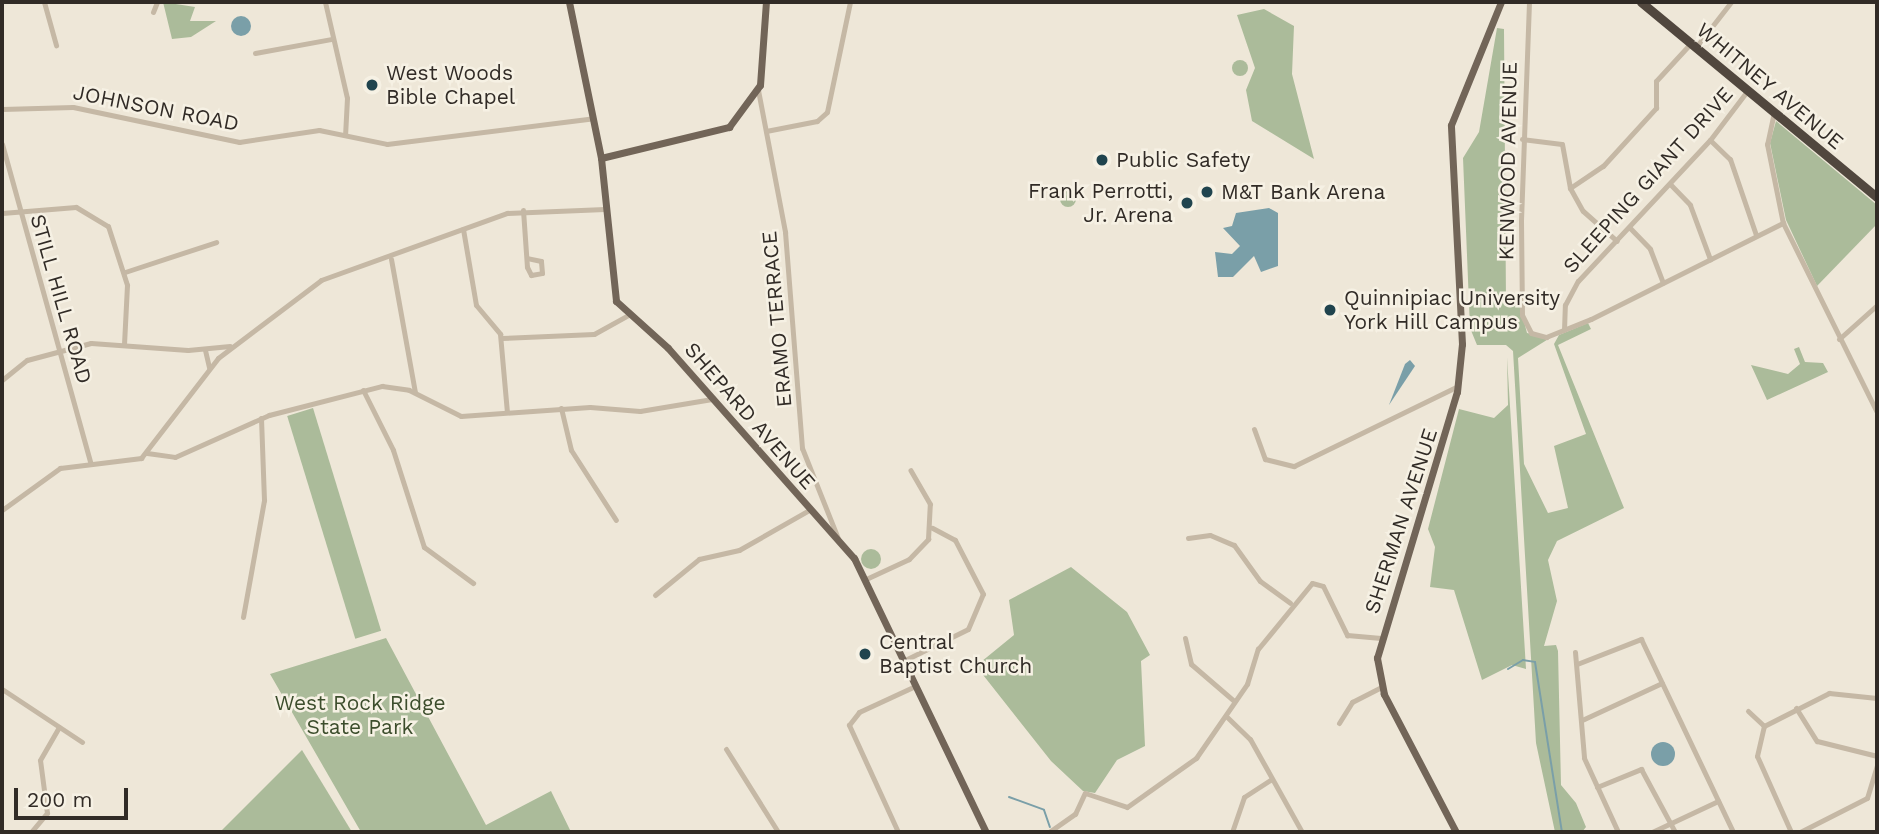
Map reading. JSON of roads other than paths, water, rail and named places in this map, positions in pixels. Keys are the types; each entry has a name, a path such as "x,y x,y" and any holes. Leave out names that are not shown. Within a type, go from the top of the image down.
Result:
{"highway":[{"name":"WHITNEY AVENUE","path":"1641,2 1877,197"}],"main road":[{"name":"SHEPARD AVENUE","path":"569,2 589,119 601,158 611,290 628,315 659,339 839,541 866,579 986,832"},
{"path":"601,158 718,134 758,90 765,2"},
{"name":"SHERMAN AVENUE","path":"1456,832 1381,687 1381,638 1427,510 1458,386 1451,125 1500,3"}],"street":[{"path":"44,2 56,45"},
{"path":"153,12 157,2"},
{"path":"325,2 331,39 349,110 345,135"},
{"path":"766,131 817,121 827,111 850,2"},
{"name":"KENWOOD AVENUE","path":"1529,2 1522,139 1522,315 1539,338 1564,330 1664,283 1783,223"},
{"path":"1570,187 1603,166 1656,108 1656,81 1694,45 1731,2"},
{"path":"255,53 331,39"},
{"name":"ERAMO TERRACE","path":"758,90 785,232 802,448 839,541"},
{"name":"SLEEPING GIANT DRIVE","path":"1564,330 1570,293 1710,140 1748,90"},
{"name":"JOHNSON ROAD","path":"2,109 73,107 234,141 311,130 387,144 589,119"},
{"path":"1774,112 1767,144 1783,223 1877,412"},
{"path":"1522,139 1562,144 1570,187 1583,211 1617,242"},
{"path":"1710,140 1730,159 1756,235"},
{"name":"STILL HILL ROAD","path":"2,145 90,462"},
{"path":"1670,184 1690,205 1710,259"},
{"path":"2,213 76,206 95,214 113,234 125,272 124,344"},
{"path":"2,510 47,474 90,462 125,465 146,453 209,368 230,346 321,280 391,259 463,229 523,210 605,209"},
{"path":"523,210 527,258"},
{"path":"1630,228 1650,248 1664,283"},
{"path":"463,229 475,305 501,338 507,412"},
{"path":"125,272 216,242"},
{"path":"391,259 415,392"},
{"path":"1839,339 1877,305"},
{"path":"501,338 594,334 628,315"},
{"path":"2,379 27,360 59,351 124,344 205,349 230,346"},
{"path":"205,349 209,368"},
{"path":"146,453 175,457 261,418 363,390 391,386 415,392 451,415 561,408 640,411 712,399"},
{"path":"1254,429 1265,459 1294,466 1458,386"},
{"path":"363,390 393,450 424,547 473,583"},
{"path":"561,408 571,450 616,520"},
{"path":"243,617 264,500 261,418"},
{"path":"866,579 917,553 932,528 930,504 910,470"},
{"path":"655,595 699,559 738,550 809,510"},
{"path":"904,661 964,632 983,594 955,540 932,528"},
{"path":"1188,538 1210,535 1234,545 1260,581 1290,603"},
{"path":"1049,832 1075,814 1085,793 1110,805 1133,804 1196,758 1227,717 1258,649 1282,624 1290,603 1318,582 1347,635 1381,638"},
{"path":"1185,638 1191,664 1234,701"},
{"path":"1577,664 1641,639 1733,832"},
{"path":"1575,652 1584,758 1618,832"},
{"path":"1581,720 1662,683"},
{"path":"898,832 849,725 859,712 915,686"},
{"path":"1339,723 1352,702 1381,687"},
{"path":"2,689 82,742"},
{"path":"1791,832 1757,756 1764,726 1829,693 1877,698"},
{"path":"1796,708 1817,741 1877,756"},
{"path":"1748,711 1764,726"},
{"path":"1227,717 1246,734 1302,832"},
{"path":"31,832 47,813 40,760 60,727"},
{"path":"726,749 778,832"},
{"path":"1800,832 1867,798 1877,766"},
{"path":"1597,787 1641,769 1675,832"},
{"path":"1232,832 1244,797 1272,779"},
{"path":"1652,832 1718,801"}],"water":[{"path":"241,16 248,19 251,26 248,33 241,36 234,33 231,26 234,19"},
{"path":"1269,208 1278,213 1278,266 1261,272 1254,256 1233,277 1218,277 1215,252 1232,254 1240,246 1223,228 1232,226 1236,213"},
{"path":"1410,360 1415,366 1389,405 1405,364"},
{"path":"1663,742 1674,749 1675,754 1668,765 1663,766 1652,759 1651,754 1658,743"}],"waterway":[{"path":"1508,669 1523,660 1535,662 1562,832"},
{"path":"1009,797 1044,810 1050,827"}],"place":[{"name":"West Woods Bible Chapel","path":"372,85"},
{"name":"Public Safety","path":"1102,160"},
{"name":"M&T Bank Arena","path":"1207,192"},
{"name":"Frank Perrotti, Jr. Arena","path":"1187,203"},
{"name":"Quinnipiac University York Hill Campus","path":"1330,310"},
{"name":"Central Baptist Church","path":"865,654"}],"park label":[{"name":"West Rock Ridge State Park","path":"360,715"}]}
